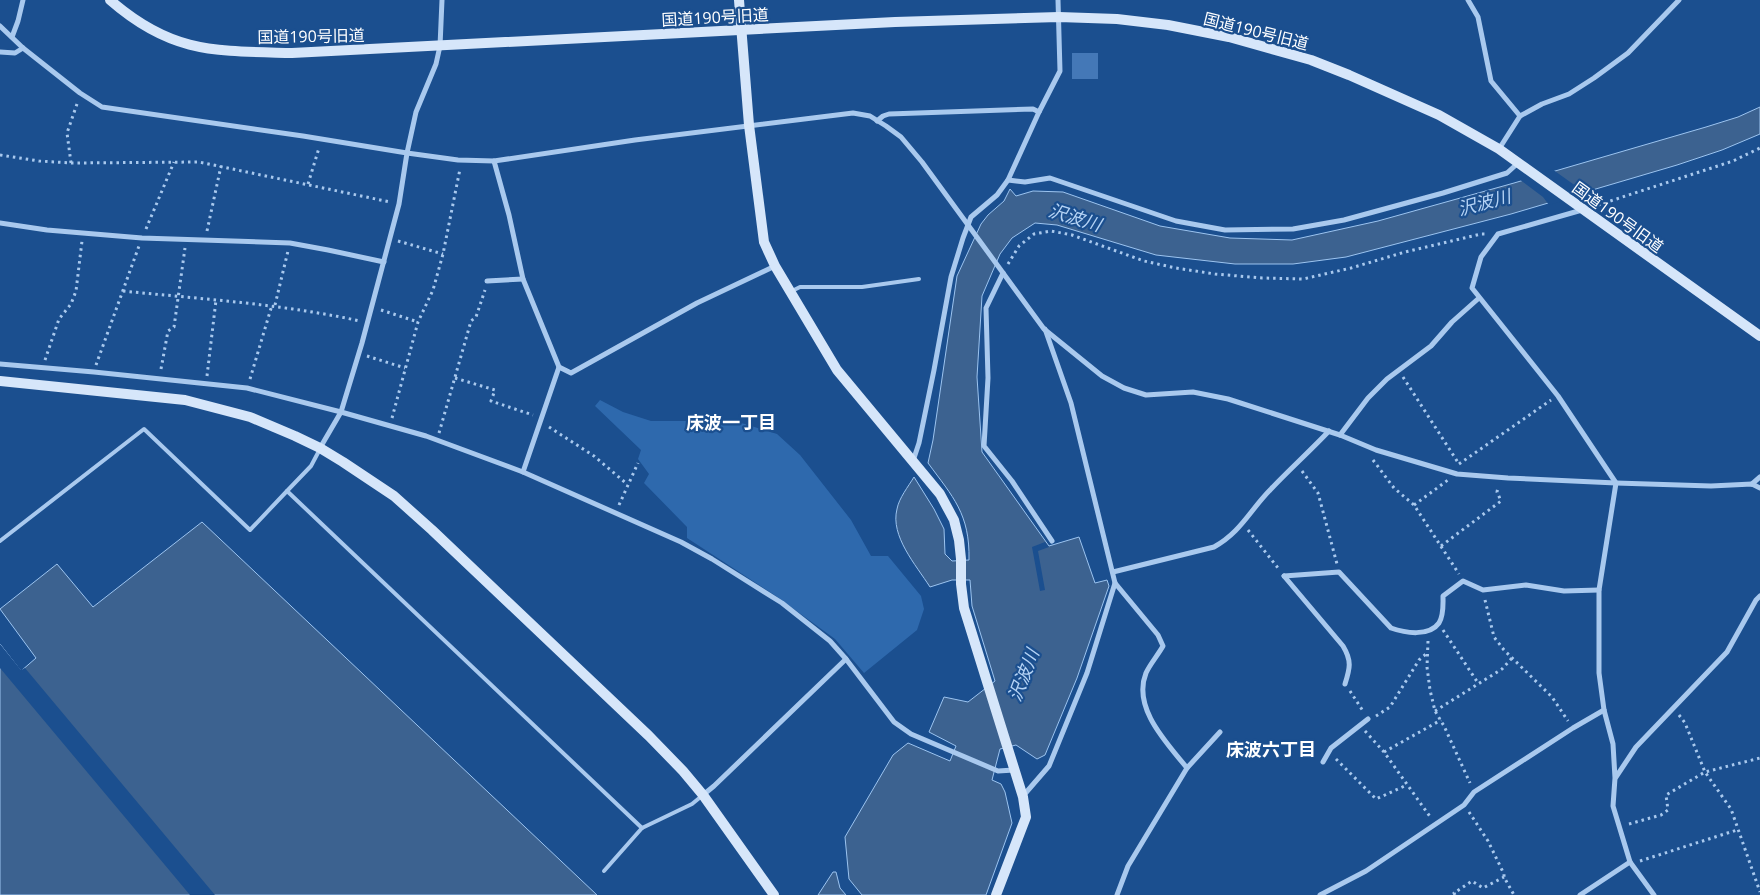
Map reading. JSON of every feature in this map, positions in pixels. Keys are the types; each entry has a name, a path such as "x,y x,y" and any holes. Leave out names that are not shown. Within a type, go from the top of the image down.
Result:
{"street":[{"path":"12,37 23,0"},
{"name":"国道190号旧道","path":"110,0 139,23 156,33 190,46 216,50 292,53 949,20 1059,17 1117,19 1229,37 1311,60 1439,115 1499,149 1760,336"},
{"path":"320,448 341,412 400,204 407,153 416,112 431,79 440,46 442,0"},
{"path":"739,0 748,125 764,242 775,266 837,370 940,494 954,520 959,540 964,608 1023,797 1026,817 996,895"},
{"path":"913,461 919,443 951,277 970,227 971,217 1011,181 1039,112 1060,71 1058,0"},
{"path":"1468,0 1478,17 1491,81 1520,116"},
{"path":"1499,149 1520,116 1542,104 1570,94 1594,78 1628,53 1679,0"},
{"path":"0,26 23,48 80,93 102,107 458,160 494,161 748,125 853,113 870,116 901,137 922,162 1044,329 1102,376 1124,388 1146,395 1193,392 1228,399 1329,431 1376,450 1457,474 1616,483 1711,486 1752,484 1760,488"},
{"path":"0,52 15,52 23,48"},
{"path":"877,120 889,114 1032,109 1039,112"},
{"path":"494,161 509,215 523,279 559,367 523,472"},
{"path":"1011,181 1025,182 1050,178 1176,221 1225,230 1293,229 1344,220 1443,193 1507,173 1518,163"},
{"path":"1583,210 1498,234 1481,258 1472,288 1558,396 1616,483 1599,590 1600,673 1604,710 1613,744 1615,778 1613,806 1631,863 1654,895"},
{"path":"0,223 47,230 142,238 290,243 384,262"},
{"path":"559,367 571,373 697,302 775,266"},
{"path":"1001,271 986,308 988,378 984,446 1012,481 1052,542"},
{"path":"487,281 523,279"},
{"path":"1340,435 1368,398 1398,371 1431,346 1452,322 1479,298"},
{"path":"1044,329 1071,404 1116,583 1158,635 1163,646 1146,674 1143,691 1148,715 1157,731 1187,768"},
{"path":"0,364 247,388 341,412 437,440 523,472 616,512 681,542 712,559 782,603 830,641 894,722 911,734 998,771 1014,770"},
{"path":"0,381 185,400 250,417 320,448 394,496 683,770 774,895"},
{"path":"1113,572 1214,547 1227,540 1243,524 1270,490 1329,431"},
{"path":"1752,484 1760,477"},
{"path":"1284,576 1339,572 1392,628 1401,632 1421,632 1429,630 1438,624 1442,614 1443,596 1463,581 1483,590 1526,586 1564,591 1599,590"},
{"path":"1284,576 1343,646 1349,657 1345,684"},
{"path":"1023,797 1049,766 1087,673 1116,583"},
{"path":"1615,778 1636,747 1727,652 1760,596"},
{"path":"703,795 846,659"},
{"path":"1320,895 1366,870 1464,805 1474,792 1604,710"},
{"path":"1323,762 1331,748 1368,719"},
{"path":"1117,895 1128,866 1187,768 1220,732"},
{"path":"1580,895 1631,863"}],"lane":[{"path":"790,292 800,287 862,287 919,279"},
{"path":"0,541 144,429 250,530 311,466 320,448"},
{"path":"287,491 642,828"},
{"path":"604,870 642,828 692,804 703,795"}],"path":[{"path":"71,163 67,133 80,93"},
{"path":"308,184 322,139"},
{"path":"1583,210 1633,192 1733,161 1760,148"},
{"path":"0,154 39,162 199,162 400,204"},
{"path":"390,426 418,322 433,290 443,254 460,168 458,160"},
{"path":"94,372 142,238 174,162"},
{"path":"205,240 220,166"},
{"path":"1001,271 1019,246 1034,234 1050,232 1072,235 1144,261 1176,268 1262,278 1303,279 1481,234 1498,234"},
{"path":"43,368 59,319 71,304 76,291 82,233"},
{"path":"390,239 443,254"},
{"path":"159,379 168,331 174,327 177,296 187,240"},
{"path":"247,388 290,243"},
{"path":"437,440 471,321 476,317 487,281"},
{"path":"123,291 273,305 314,311 367,323"},
{"path":"207,384 216,300"},
{"path":"372,306 418,322"},
{"path":"358,354 405,368"},
{"path":"1398,371 1407,381 1459,464"},
{"path":"1414,505 1457,474 1459,464 1558,396"},
{"path":"1360,443 1394,488 1414,505 1463,581"},
{"path":"616,512 638,464"},
{"path":"1297,464 1318,493 1339,572"},
{"path":"1442,546 1501,501 1498,492 1499,477"},
{"path":"1243,524 1284,576"},
{"path":"1483,590 1494,637 1512,658 1552,696 1573,728"},
{"path":"1438,624 1478,684"},
{"path":"1429,630 1427,653 1430,690 1436,711 1474,792"},
{"path":"1345,684 1368,719 1374,718 1390,707 1419,660 1427,653"},
{"path":"1436,711 1502,669 1512,658"},
{"path":"1674,708 1685,723 1705,772 1731,809 1760,892"},
{"path":"1384,752 1441,720"},
{"path":"1359,726 1371,736 1384,752 1436,824"},
{"path":"1329,751 1376,799 1407,785"},
{"path":"1619,827 1661,815 1668,810 1666,795 1705,772 1760,758"},
{"path":"1464,805 1488,840 1514,895"},
{"path":"1631,863 1737,830"},
{"path":"1455,895 1454,893 1472,881 1483,888 1504,876"}],"shaded area":[{"path":"600,400 623,412 651,421 686,421 717,418 777,434 800,455 851,520 871,556 888,556 921,596 924,609 917,630 864,673 835,639 776,596 687,538 687,527 644,483 649,474 638,459 641,450 595,406"}],"water":[{"name":"沢波川","path":"1760,107 1760,134 1722,150 1511,214 1346,257 1293,264 1235,264 1156,255 1057,225 1035,223 1012,238 1000,254 982,296 977,377 982,452 1049,546 1079,537 1095,583 1107,580 1109,586 1077,678 1045,755 1037,759 1016,745 1000,749 992,780 1001,784 1005,792 1012,823 986,895 862,895 849,879 845,837 893,755 908,743 950,761 956,746 929,732 944,697 968,702 995,681 972,606 970,580 952,580 930,587 901,540 896,519 900,501 914,477 944,529 945,554 952,561 969,560 967,530 963,518 952,497 928,463 957,276 981,224 1004,201 1010,189 1016,196 1033,191 1063,192 1160,226 1230,238 1292,240 1378,221 1514,183 1706,127 1738,117"},
{"path":"202,522 597,895 0,895 0,644 21,671 36,658 0,609 57,564 93,607"},
{"path":"833,872 836,872 840,888 846,895 818,895"}],"pier":[{"path":"1552,169 1587,194 1549,205 1543,197 1519,179"},
{"path":"1045,542 1049,547 1038,551 1045,590 1040,591 1032,547"},
{"path":"0,644 21,670 25,668 215,895 190,895 0,668"}],"building":[{"path":"1072,53 1098,53 1098,79 1072,79"}],"district":[{"name":"床波一丁目","path":"731,422"},
{"name":"床波六丁目","path":"1271,749"}]}
